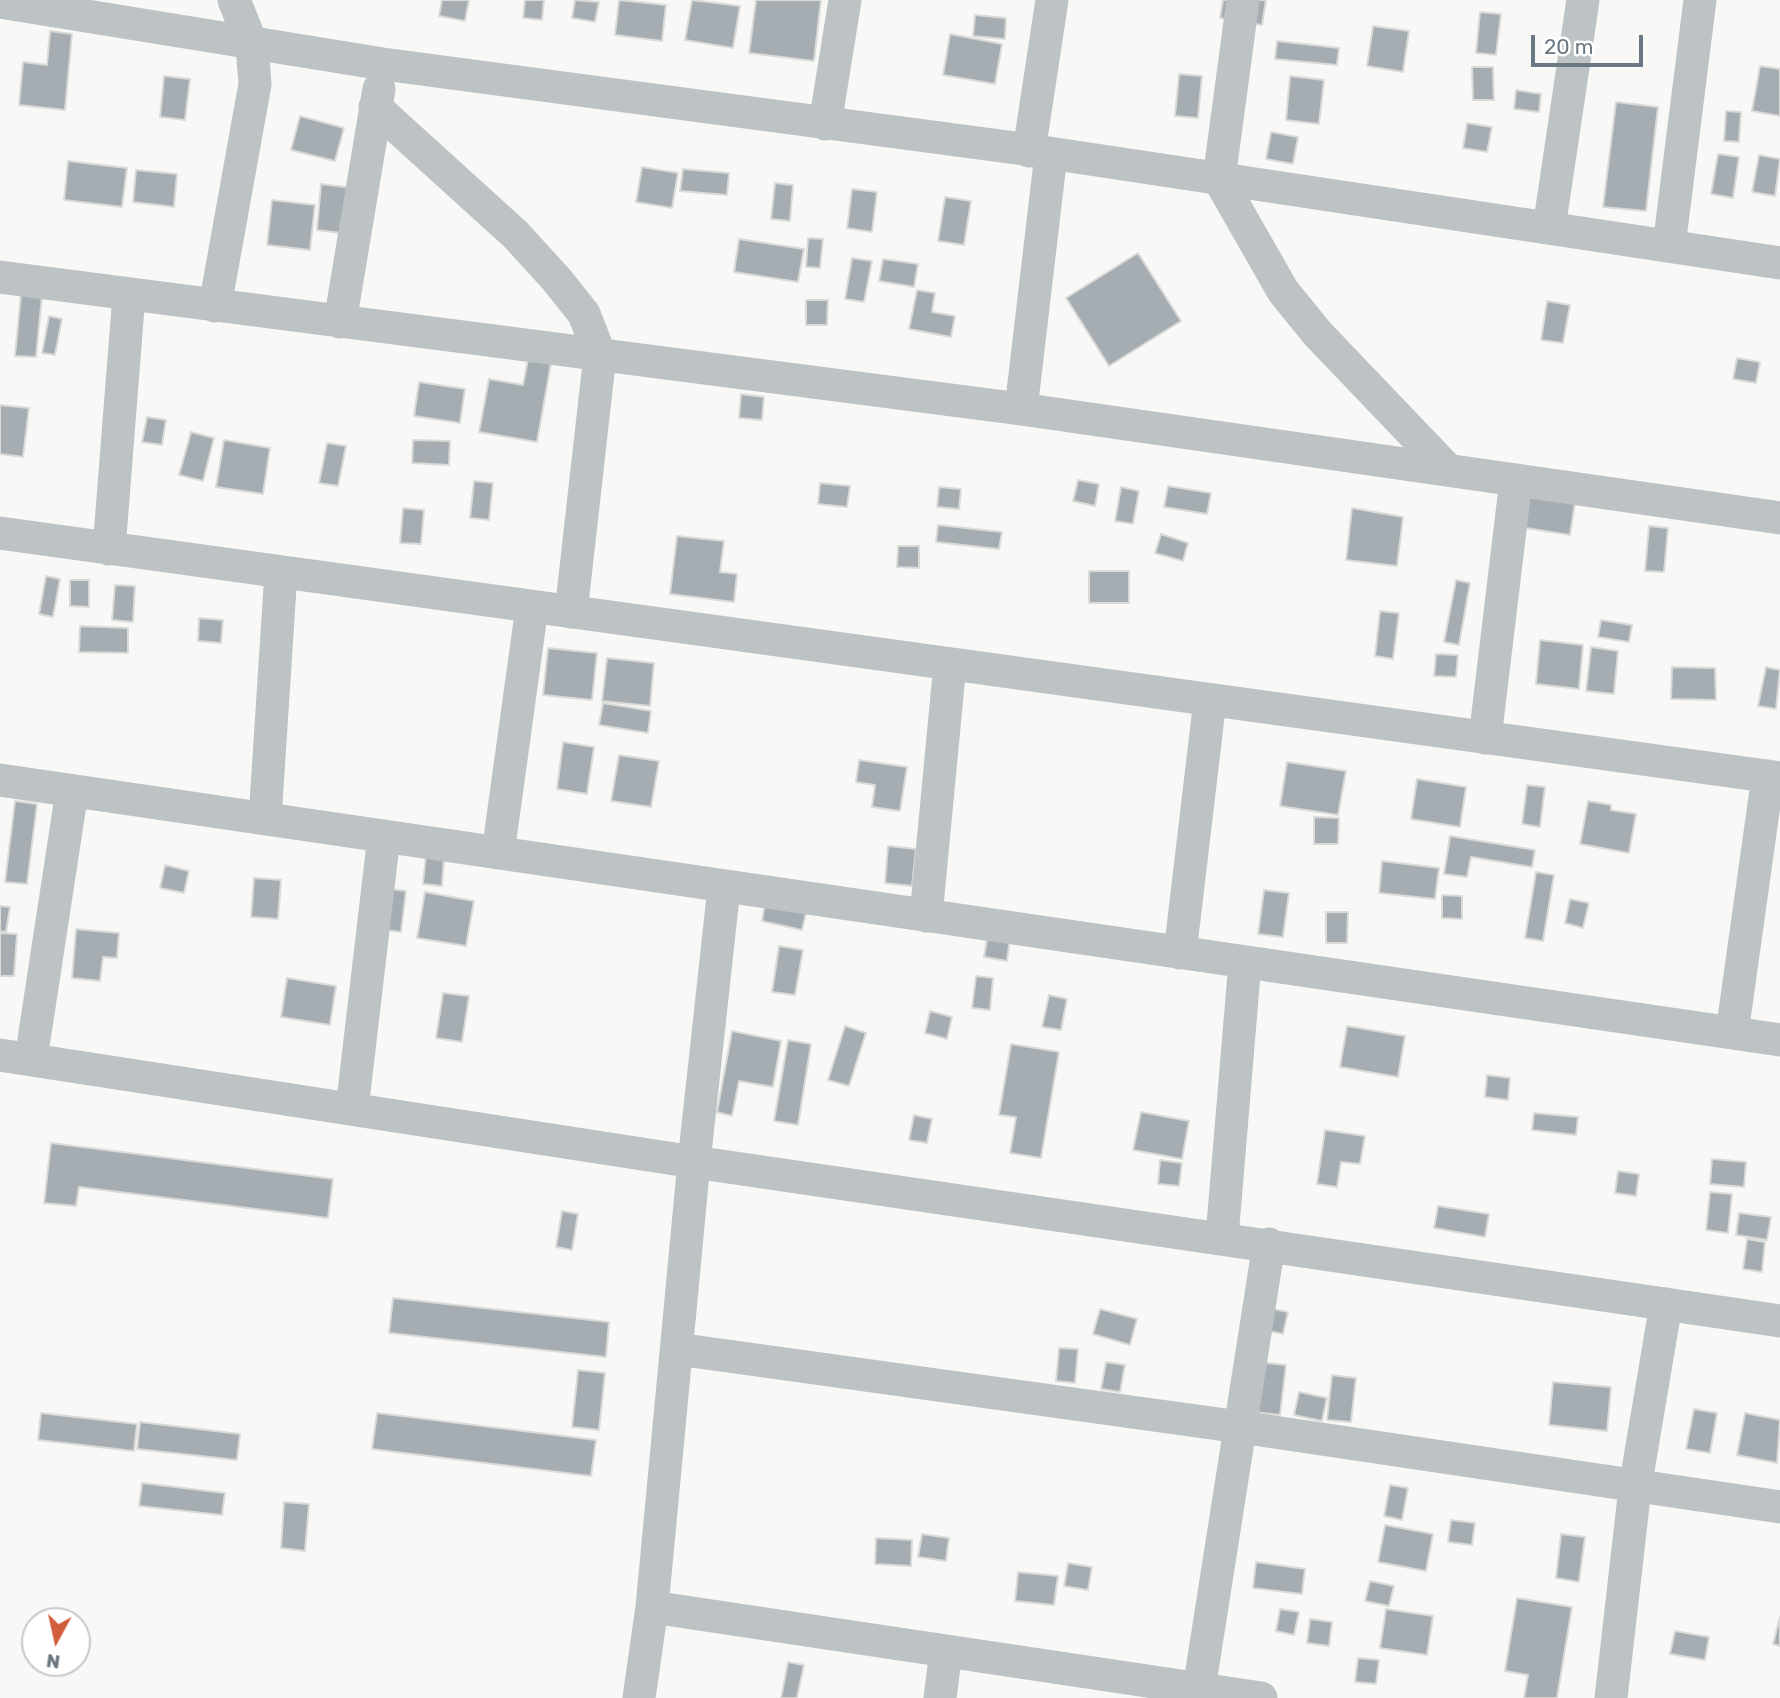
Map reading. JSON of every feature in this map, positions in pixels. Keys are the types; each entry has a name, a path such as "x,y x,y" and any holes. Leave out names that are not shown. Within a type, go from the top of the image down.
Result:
{"street":[{"path":"215,306 255,84 252,45 234,0"},
{"path":"825,124 845,0"},
{"path":"1021,409 1052,0"},
{"path":"1243,0 1219,179 1283,291 1317,333 1448,470"},
{"path":"1549,228 1583,0"},
{"path":"1669,246 1700,0"},
{"path":"0,2 60,10 252,45 1040,152 1780,263"},
{"path":"340,322 383,64"},
{"path":"376,107 516,235 557,280 584,314 600,355 571,612"},
{"path":"0,277 1021,409 1780,518"},
{"path":"109,549 129,295"},
{"path":"1485,738 1516,480"},
{"path":"0,533 1774,777 1732,1033"},
{"path":"265,819 281,572"},
{"path":"498,853 532,607"},
{"path":"926,916 950,664"},
{"path":"1180,953 1210,699"},
{"path":"0,780 724,888 1780,1040"},
{"path":"72,791 15,1057 694,1161 1780,1321"},
{"path":"352,1108 384,836"},
{"path":"639,1698 652,1607 694,1161 724,888"},
{"path":"1222,1237 1245,962"},
{"path":"1199,1689 1269,1244"},
{"path":"1611,1698 1635,1488 1666,1304"},
{"path":"677,1349 1240,1427 1635,1488 1780,1507"},
{"path":"652,1607 1261,1698"},
{"path":"940,1698 946,1651"}],"building":[{"path":"442,0 469,0 465,21 439,16"},
{"path":"525,0 544,0 542,20 523,18"},
{"path":"575,0 599,2 595,22 572,18"},
{"path":"619,0 666,5 662,41 615,35"},
{"path":"692,0 740,6 733,48 685,40"},
{"path":"756,0 821,0 814,61 749,53"},
{"path":"1223,0 1266,0 1262,25 1220,18"},
{"path":"1480,12 1501,14 1496,55 1476,53"},
{"path":"975,15 1006,18 1005,39 973,36"},
{"path":"1373,26 1409,31 1403,72 1367,66"},
{"path":"50,31 72,34 65,110 19,105 23,62 47,65"},
{"path":"950,34 1002,44 995,84 943,75"},
{"path":"1277,41 1339,48 1337,65 1275,59"},
{"path":"1760,66 1780,69 1780,116 1752,111"},
{"path":"1472,67 1493,67 1494,100 1473,100"},
{"path":"1179,74 1202,76 1198,118 1175,116"},
{"path":"164,76 190,79 185,120 160,117"},
{"path":"1290,76 1324,80 1319,124 1286,120"},
{"path":"1516,90 1541,94 1539,112 1514,109"},
{"path":"1616,102 1658,107 1646,211 1603,207"},
{"path":"1726,111 1741,112 1739,142 1724,141"},
{"path":"300,116 344,128 335,161 291,150"},
{"path":"1467,123 1492,127 1487,152 1463,148"},
{"path":"1271,132 1298,137 1293,164 1266,159"},
{"path":"1718,154 1739,157 1733,198 1711,194"},
{"path":"1759,155 1780,159 1775,196 1752,192"},
{"path":"68,161 127,168 122,207 64,200"},
{"path":"642,167 678,173 672,208 636,202"},
{"path":"683,169 729,173 727,195 680,191"},
{"path":"136,170 177,174 174,207 133,202"},
{"path":"775,183 793,185 790,221 771,219"},
{"path":"321,184 353,188 349,234 317,230"},
{"path":"852,189 877,192 872,232 847,228"},
{"path":"945,197 971,201 964,245 938,241"},
{"path":"272,200 315,205 310,250 267,245"},
{"path":"808,238 823,239 820,268 806,267"},
{"path":"739,239 804,249 798,282 734,272"},
{"path":"1138,253 1181,321 1109,366 1066,298"},
{"path":"852,258 872,261 864,302 845,299"},
{"path":"883,259 918,264 914,287 879,281"},
{"path":"22,283 43,286 36,357 15,356"},
{"path":"917,290 935,293 932,312 955,316 951,337 909,329"},
{"path":"806,300 828,300 827,325 806,325"},
{"path":"1547,301 1570,305 1563,343 1541,340"},
{"path":"49,316 62,319 55,355 42,353"},
{"path":"1737,358 1760,362 1756,383 1733,379"},
{"path":"528,359 551,363 537,442 479,432 489,379 523,385"},
{"path":"419,382 465,389 460,423 414,416"},
{"path":"741,394 764,397 762,420 739,418"},
{"path":"0,405 29,408 23,457 0,454"},
{"path":"147,417 166,420 162,445 142,442"},
{"path":"191,432 214,438 203,481 179,475"},
{"path":"224,440 270,448 263,494 216,487"},
{"path":"413,440 450,441 449,465 412,463"},
{"path":"327,443 346,446 338,486 319,483"},
{"path":"1078,480 1099,484 1095,506 1073,501"},
{"path":"474,481 493,483 489,520 470,518"},
{"path":"820,483 850,486 847,507 818,504"},
{"path":"1168,486 1211,493 1207,514 1164,507"},
{"path":"939,487 961,489 959,509 937,507"},
{"path":"1121,487 1139,491 1133,524 1115,521"},
{"path":"1525,495 1575,503 1570,535 1520,527"},
{"path":"403,508 424,510 421,544 400,543"},
{"path":"1352,508 1403,517 1397,566 1346,560"},
{"path":"938,525 1002,532 999,549 936,542"},
{"path":"1649,526 1668,528 1664,572 1645,571"},
{"path":"1161,534 1188,543 1183,561 1155,553"},
{"path":"677,536 724,541 720,572 737,574 734,602 670,594"},
{"path":"898,546 919,546 919,568 897,567"},
{"path":"1089,571 1129,571 1129,603 1089,603"},
{"path":"46,576 60,579 53,617 39,614"},
{"path":"70,580 89,580 89,607 70,606"},
{"path":"1456,580 1470,583 1459,645 1444,642"},
{"path":"115,585 135,586 133,622 112,620"},
{"path":"1380,611 1399,613 1393,659 1375,656"},
{"path":"199,618 223,620 221,643 198,641"},
{"path":"1601,620 1632,625 1629,642 1598,637"},
{"path":"80,626 128,628 128,653 79,652"},
{"path":"1540,640 1583,645 1579,689 1536,684"},
{"path":"1591,647 1618,651 1614,694 1586,691"},
{"path":"548,648 597,653 592,700 543,695"},
{"path":"1436,654 1458,655 1456,677 1434,676"},
{"path":"607,658 654,663 650,706 602,701"},
{"path":"1672,667 1715,668 1716,700 1671,699"},
{"path":"1766,667 1780,670 1776,709 1758,706"},
{"path":"603,703 651,711 648,733 599,725"},
{"path":"563,742 594,747 587,794 557,789"},
{"path":"619,755 659,761 651,807 611,801"},
{"path":"859,760 907,767 900,811 872,807 875,785 856,782"},
{"path":"1287,762 1346,771 1338,815 1280,806"},
{"path":"1417,779 1466,787 1460,827 1411,819"},
{"path":"1527,785 1545,787 1540,827 1522,824"},
{"path":"15,801 37,804 27,884 5,882"},
{"path":"1588,801 1611,805 1611,810 1636,814 1629,853 1580,844"},
{"path":"1314,817 1339,818 1338,844 1314,844"},
{"path":"1450,836 1535,850 1532,867 1471,857 1467,877 1444,874"},
{"path":"888,846 916,849 912,886 885,883"},
{"path":"426,855 444,857 442,886 423,884"},
{"path":"1382,861 1439,868 1435,899 1379,893"},
{"path":"165,865 189,871 184,893 160,888"},
{"path":"1536,872 1554,875 1543,941 1525,938"},
{"path":"254,878 281,880 278,919 251,917"},
{"path":"374,887 406,891 401,932 370,928"},
{"path":"1264,890 1289,893 1283,937 1258,934"},
{"path":"425,892 474,901 466,946 417,938"},
{"path":"1442,895 1462,896 1462,919 1442,918"},
{"path":"1570,899 1589,903 1583,928 1565,923"},
{"path":"765,904 806,913 802,930 762,921"},
{"path":"0,906 10,907 6,932 0,931"},
{"path":"1326,912 1348,912 1347,943 1326,943"},
{"path":"76,929 119,933 117,958 103,957 100,981 72,978"},
{"path":"0,933 17,934 14,976 0,976"},
{"path":"988,933 1010,937 1007,961 984,957"},
{"path":"779,946 803,950 795,995 772,992"},
{"path":"976,976 993,978 990,1010 972,1008"},
{"path":"287,978 336,986 330,1025 281,1017"},
{"path":"443,993 469,996 462,1042 436,1038"},
{"path":"1049,995 1067,999 1061,1030 1042,1027"},
{"path":"930,1011 952,1017 947,1039 925,1033"},
{"path":"845,1026 866,1033 849,1086 828,1080"},
{"path":"1347,1026 1405,1036 1398,1077 1340,1067"},
{"path":"732,1031 781,1041 773,1087 739,1081 732,1116 717,1112"},
{"path":"788,1040 811,1044 798,1125 774,1121"},
{"path":"1011,1044 1059,1052 1041,1158 1010,1153 1016,1117 999,1115"},
{"path":"1487,1075 1510,1078 1508,1100 1485,1097"},
{"path":"1141,1112 1189,1121 1182,1159 1133,1150"},
{"path":"1534,1113 1578,1117 1576,1135 1532,1130"},
{"path":"914,1115 932,1119 927,1143 909,1140"},
{"path":"1325,1130 1365,1136 1360,1164 1341,1162 1337,1187 1317,1184"},
{"path":"51,1143 333,1179 328,1218 79,1187 76,1206 44,1203"},
{"path":"1712,1159 1746,1162 1744,1187 1710,1184"},
{"path":"1160,1160 1182,1163 1179,1186 1158,1184"},
{"path":"1618,1171 1639,1174 1636,1196 1615,1193"},
{"path":"1710,1192 1732,1194 1728,1233 1706,1230"},
{"path":"1438,1206 1489,1214 1485,1237 1434,1228"},
{"path":"562,1211 578,1214 572,1250 556,1247"},
{"path":"1739,1213 1771,1217 1767,1240 1736,1235"},
{"path":"1747,1239 1765,1242 1762,1272 1743,1269"},
{"path":"393,1298 609,1322 606,1357 389,1333"},
{"path":"1268,1308 1288,1312 1283,1334 1264,1330"},
{"path":"1100,1309 1137,1319 1130,1345 1093,1334"},
{"path":"1059,1348 1078,1349 1075,1383 1056,1381"},
{"path":"1106,1362 1125,1365 1120,1392 1101,1389"},
{"path":"1258,1362 1286,1365 1280,1415 1253,1412"},
{"path":"578,1370 605,1373 599,1430 572,1427"},
{"path":"1332,1375 1356,1378 1351,1422 1327,1420"},
{"path":"1553,1382 1611,1387 1607,1431 1549,1425"},
{"path":"1299,1392 1327,1398 1322,1421 1294,1415"},
{"path":"1694,1409 1717,1413 1710,1453 1686,1449"},
{"path":"41,1413 137,1424 134,1451 38,1440"},
{"path":"377,1413 596,1440 591,1476 372,1449"},
{"path":"1745,1413 1780,1420 1777,1463 1737,1455"},
{"path":"140,1422 240,1434 237,1460 137,1449"},
{"path":"142,1483 225,1493 222,1515 139,1506"},
{"path":"1390,1485 1408,1488 1402,1520 1384,1516"},
{"path":"284,1502 309,1504 305,1551 281,1548"},
{"path":"1451,1520 1475,1523 1472,1545 1448,1542"},
{"path":"1385,1525 1433,1534 1426,1571 1378,1562"},
{"path":"922,1534 949,1538 946,1561 918,1557"},
{"path":"1561,1534 1585,1537 1579,1582 1556,1578"},
{"path":"876,1538 912,1540 911,1566 875,1564"},
{"path":"1256,1562 1305,1569 1302,1594 1253,1588"},
{"path":"1068,1563 1092,1567 1088,1590 1064,1586"},
{"path":"1018,1572 1058,1576 1054,1605 1015,1601"},
{"path":"1370,1581 1394,1586 1389,1606 1365,1601"},
{"path":"1517,1598 1572,1607 1557,1698 1524,1698 1528,1675 1505,1671"},
{"path":"1280,1609 1299,1612 1294,1635 1276,1631"},
{"path":"1386,1609 1433,1616 1427,1655 1380,1648"},
{"path":"1780,1617 1780,1646 1773,1644"},
{"path":"1310,1619 1332,1622 1329,1646 1307,1643"},
{"path":"1675,1631 1709,1637 1705,1660 1670,1654"},
{"path":"1358,1658 1379,1660 1376,1684 1355,1682"},
{"path":"788,1662 804,1665 797,1698 781,1698"}]}
